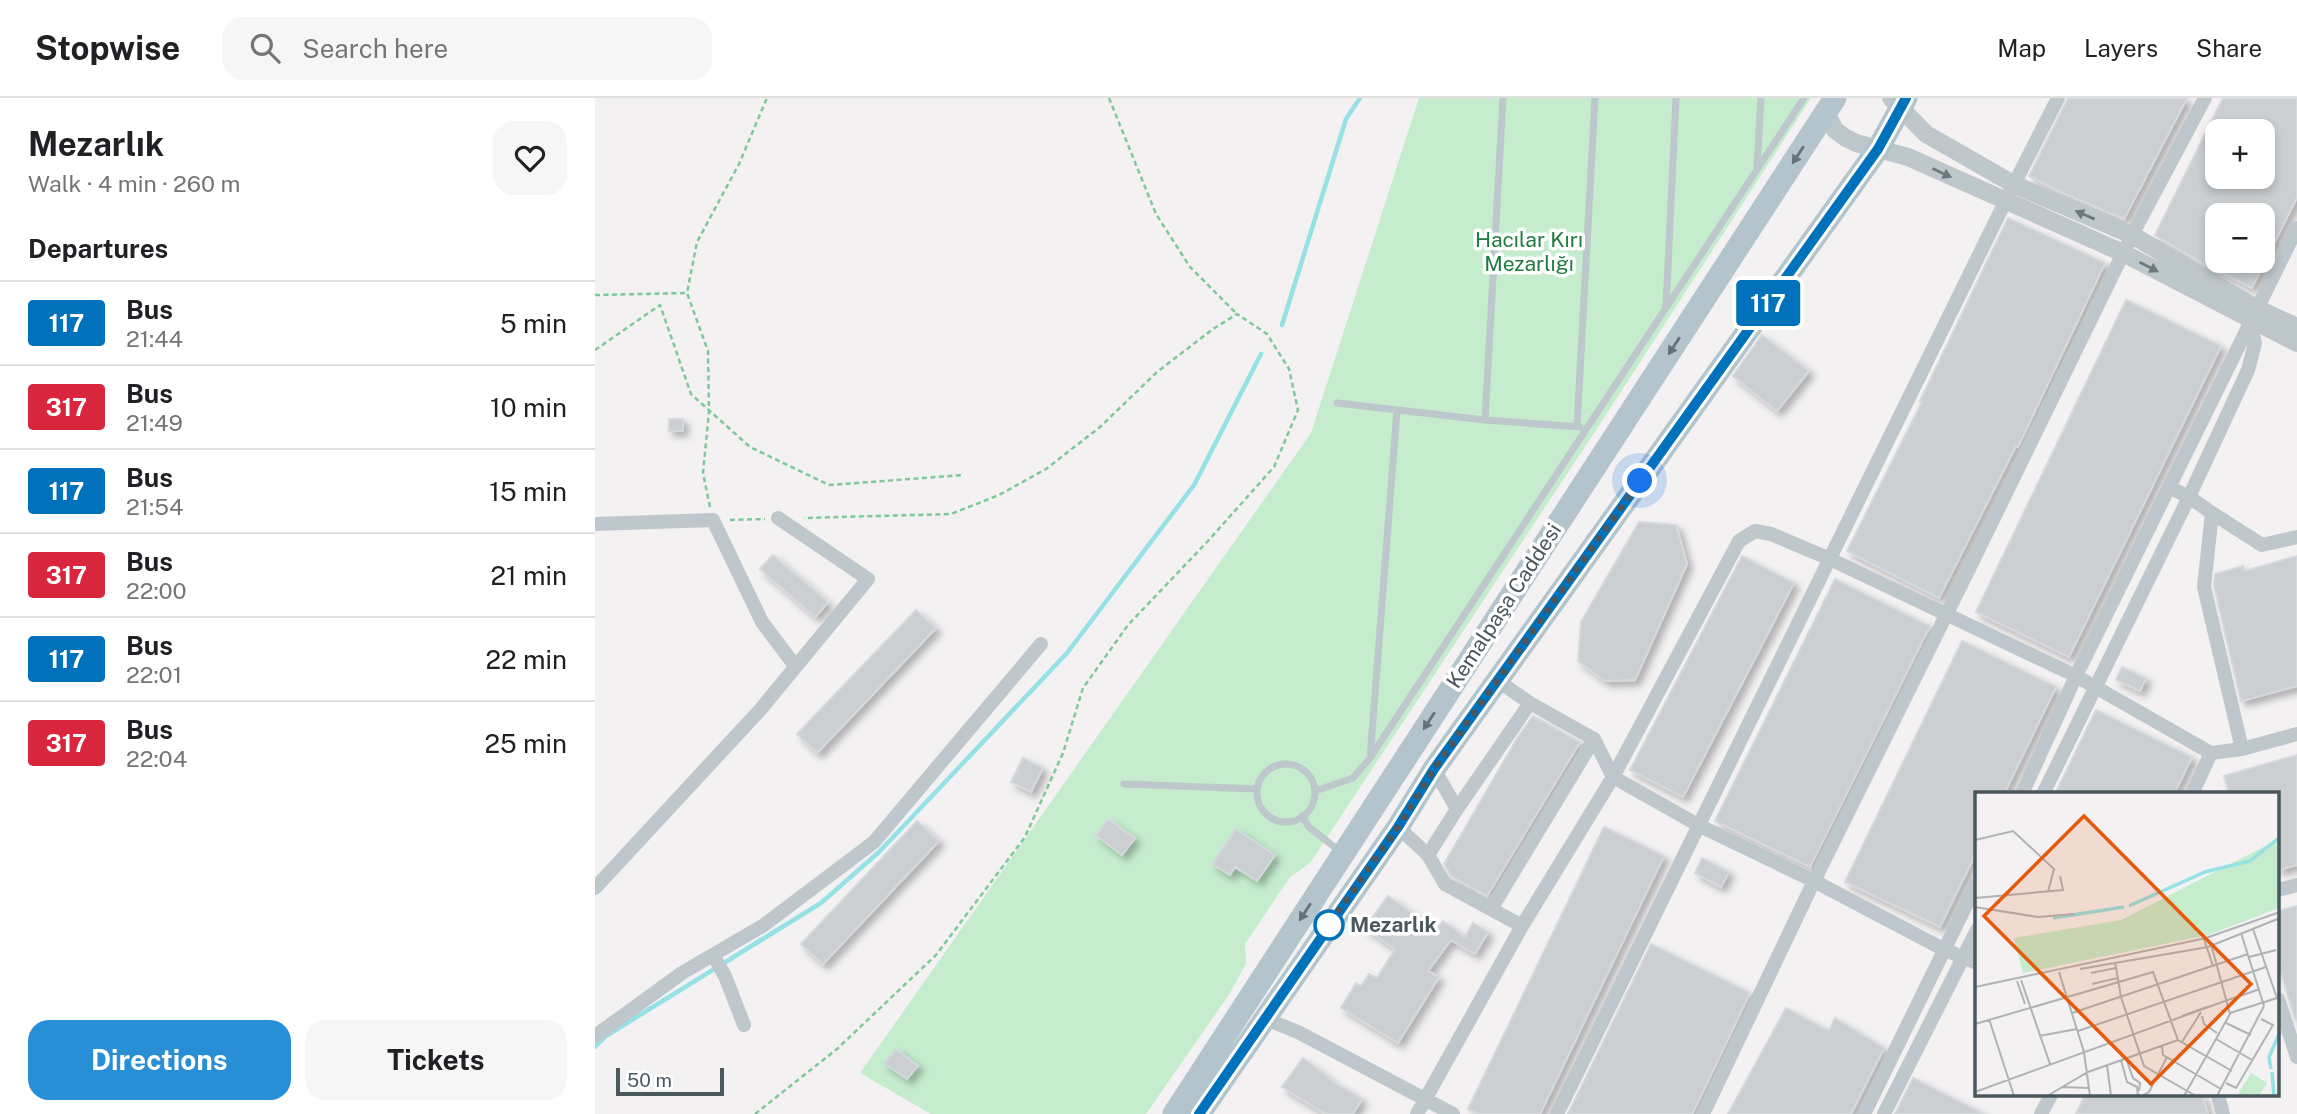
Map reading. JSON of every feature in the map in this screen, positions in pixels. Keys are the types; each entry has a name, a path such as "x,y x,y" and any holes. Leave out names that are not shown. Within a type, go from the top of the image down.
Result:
{"main road":[{"name":"Kemalpaşa Caddesi","path":"1199,1114 1263,1018 1398,827 1434,769 1878,149 1899,102"},
{"name":"Kemalpaşa Caddesi","path":"1174,1114 1831,105"}],"street":[{"path":"1557,1114 2005,202 2059,98"},
{"path":"1703,1114 1814,881 2123,253 2205,98"},
{"path":"1899,102 1926,134 2015,184 2132,235 2253,317 2297,327"},
{"path":"1831,105 1835,130 1846,138 1908,157 2123,253 2253,317 2297,342"},
{"path":"2023,792 2076,676 2297,228"},
{"path":"2044,792 2248,370 2255,343 2253,317"},
{"path":"2169,487 2189,496 2262,545 2297,537"},
{"path":"2212,513 2204,587 2242,748"},
{"path":"595,888 760,710 867,579 778,519"},
{"path":"595,524 713,520 762,622 795,666"},
{"path":"1417,1114 1522,926 1613,777 1739,541 1755,531 1771,534 1830,559 2076,676 2211,753 2297,734"},
{"path":"595,1036 682,973 715,958 764,925 874,842 1041,644"},
{"path":"1498,681 1530,703 1594,739 1613,777 1700,826 1814,881 1943,949 1970,960"},
{"path":"1428,855 1530,703"},
{"path":"1491,909 1594,739"},
{"path":"2193,792 2211,753"},
{"path":"1434,769 1457,809"},
{"path":"1398,827 1428,855 1445,884 1522,926"},
{"path":"2280,889 2297,885"},
{"path":"1864,1114 1975,887"},
{"path":"1884,1114 1970,960 1975,939"},
{"path":"715,958 744,1025"},
{"path":"2280,1006 2297,1057"},
{"path":"1263,1018 1298,1032 1453,1114"},
{"path":"2041,1114 2050,1096"},
{"path":"2218,1096 2223,1114"}],"lane":[{"path":"1485,420 1503,98"},
{"path":"1577,426 1595,98"},
{"path":"1666,308 1676,98"},
{"path":"1757,170 1761,98"},
{"path":"1315,791 1353,778 1370,758 1804,98"},
{"path":"1337,403 1485,420 1577,426 1587,430"},
{"path":"1370,758 1397,410"},
{"path":"1291,764 1308,774 1315,791 1309,810 1302,816 1294,820 1275,820 1261,807 1257,789 1265,772 1273,767 1291,764"},
{"path":"1124,784 1257,789"},
{"path":"1302,816 1309,827 1342,853"}],"path":[{"path":"713,520 703,473 709,411 708,351 687,293 697,242 739,164 767,98"},
{"path":"1109,98 1156,214 1190,268 1237,314"},
{"path":"595,295 687,293"},
{"path":"595,350 660,305 691,394 750,447 829,485 964,475"}],"green space":[{"name":"Hacılar Kırı Mezarlığı","path":"1419,98 1811,98 1310,863 1290,877 1245,944 1246,964 1228,996 1146,1114 931,1114 860,1073 1311,433"}],"building":[{"path":"2068,98 2187,98 2124,219 2029,176"},
{"path":"2223,98 2297,98 2297,197 2275,241 2275,203 2205,203 2205,264 2155,235 2205,134 2205,189 2275,189 2275,119 2213,119"},
{"path":"2008,218 2105,263 2018,447 2016,446 1939,598 1847,551 1922,402 1920,401"},
{"path":"2222,273 2259,273 2252,288"},
{"path":"2126,300 2221,346 2069,657 1976,612"},
{"path":"1762,335 1809,371 1777,411 1733,376"},
{"path":"669,419 683,419 683,431 669,431"},
{"path":"1639,522 1676,525 1687,564 1635,680 1605,681 1578,661 1581,622"},
{"path":"773,555 828,602 815,617 760,569"},
{"path":"1742,556 1794,583 1683,797 1630,770"},
{"path":"2297,556 2297,686 2241,701 2214,586 2215,574 2243,566 2245,571"},
{"path":"1835,579 1930,626 1810,867 1715,821"},
{"path":"916,610 936,628 817,753 797,734"},
{"path":"1962,641 2056,687 2005,792 1975,792 1975,855 1940,927 1845,882"},
{"path":"2122,667 2146,678 2140,691 2116,680"},
{"path":"2096,710 2192,757 2175,792 2056,792"},
{"path":"1533,716 1580,742 1487,896 1452,877 1444,864"},
{"path":"2297,755 2297,865 2280,869 2280,792 2228,792 2224,776"},
{"path":"1023,758 1043,768 1031,792 1011,782"},
{"path":"1108,819 1135,838 1122,855 1096,835"},
{"path":"917,821 939,841 823,964 801,944"},
{"path":"1604,827 1664,856 1540,1114 1479,1114 1468,1109"},
{"path":"1236,829 1275,855 1257,881 1235,867 1230,875 1212,864"},
{"path":"1702,858 1729,872 1721,887 1695,873"},
{"path":"1388,896 1436,930 1443,921 1465,937 1473,923 1488,932 1475,954 1451,940 1428,971 1439,977 1398,1043 1341,1008 1356,983 1361,986 1369,974 1377,978 1395,949 1365,928"},
{"path":"2297,906 2297,1019 2280,970 2280,910"},
{"path":"1651,944 1750,993 1698,1102 1692,1114 1568,1114"},
{"path":"1786,1008 1829,1031 1835,1018 1884,1048 1851,1114 1728,1114"},
{"path":"896,1049 918,1066 907,1079 884,1063"},
{"path":"1303,1058 1329,1079 1362,1099 1353,1114 1326,1114 1282,1087"},
{"path":"1913,1078 1984,1114 1895,1114"},
{"path":"2085,1096 2202,1096 2208,1114 2076,1114"}],"waterway":[{"path":"1282,325 1346,119 1360,98"},
{"path":"595,1047 606,1036 821,903 879,852 1067,653 1194,485 1261,354"}],"bus line":[{"name":"117","path":"1199,1114 1263,1018 1398,827 1434,769 1878,149 1906,98"}],"place":[{"name":"Mezarlık","path":"1329,925"}],"route":[{"path":"1329,925 1323,933 1398,827 1434,769 1640,481"}]}
